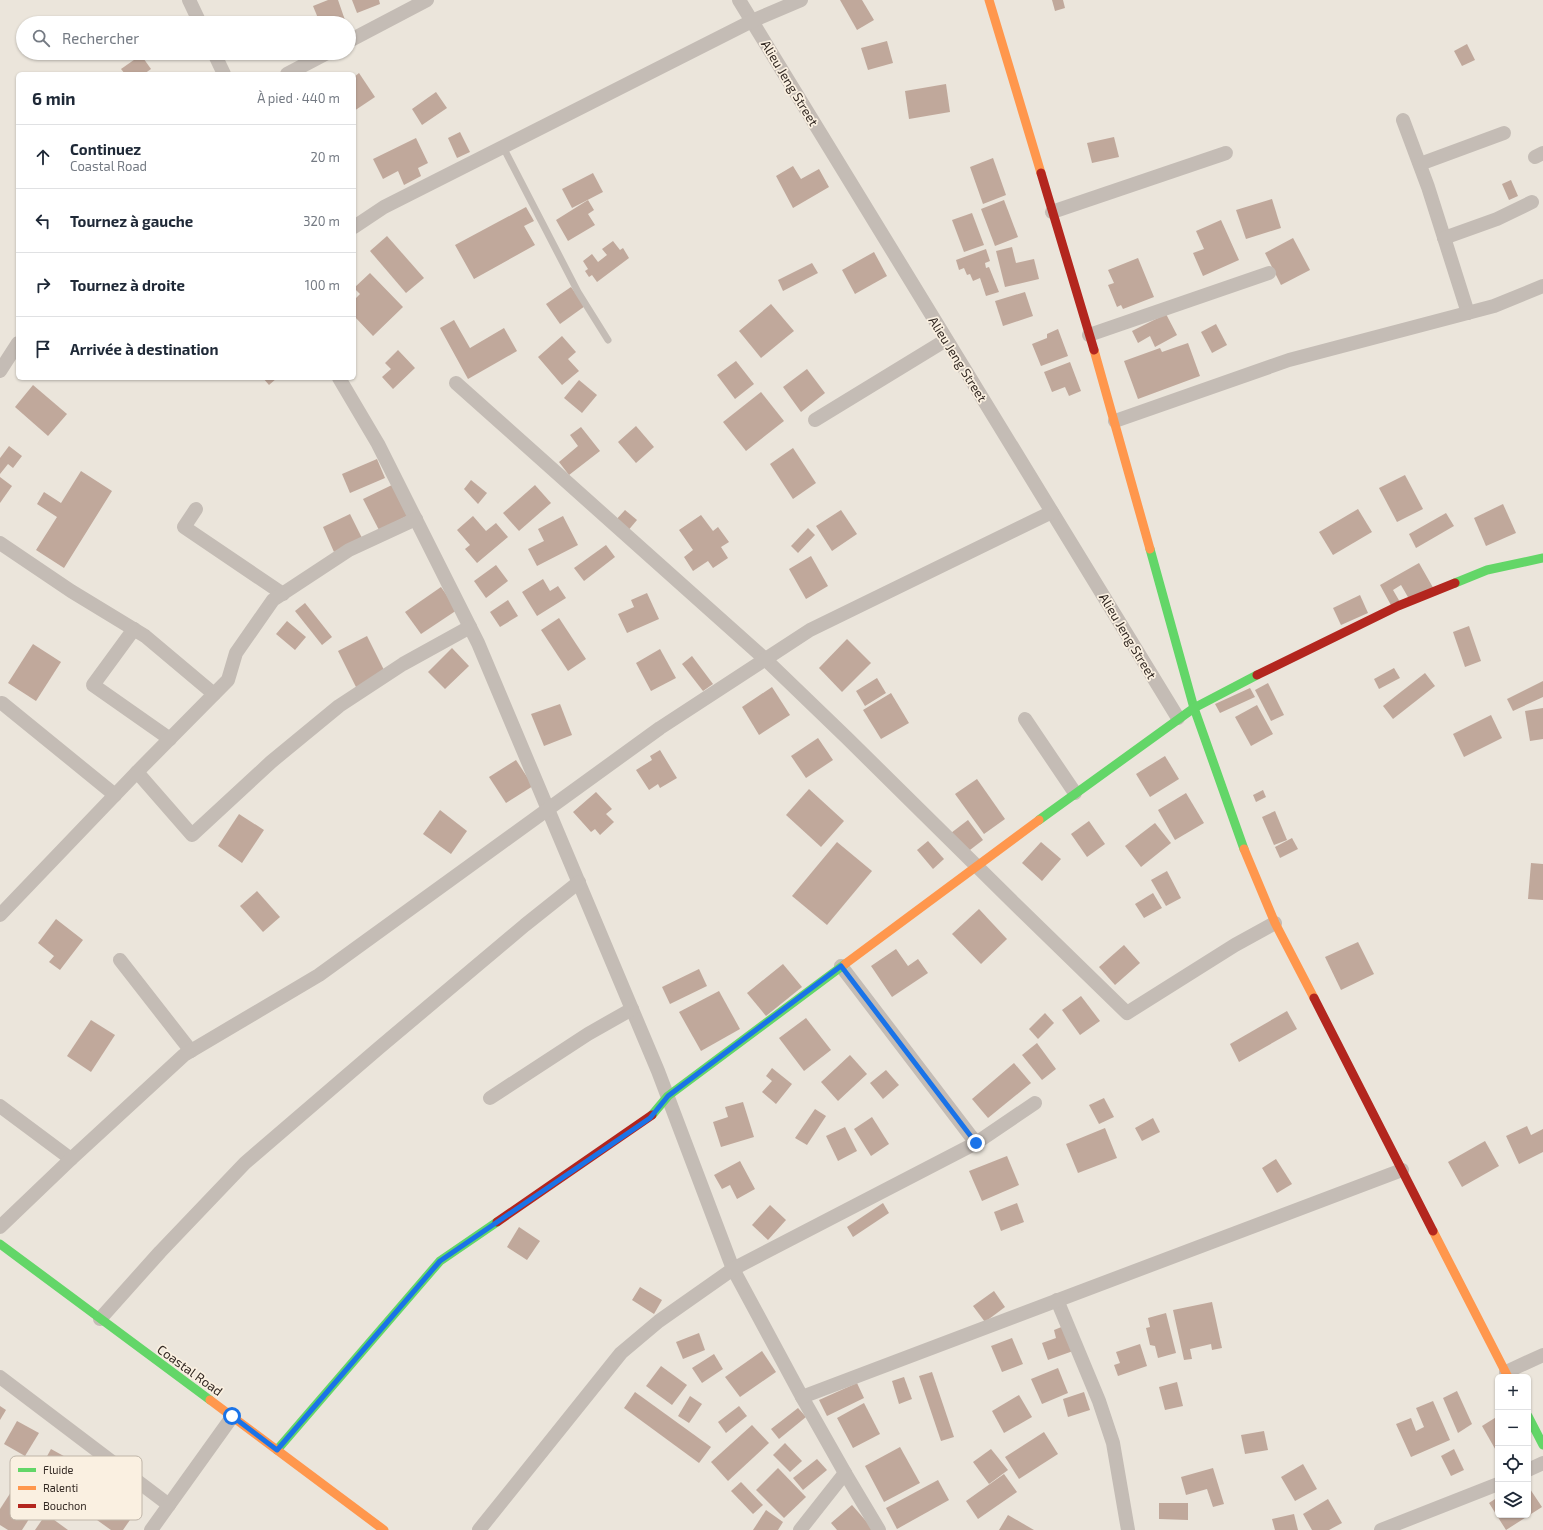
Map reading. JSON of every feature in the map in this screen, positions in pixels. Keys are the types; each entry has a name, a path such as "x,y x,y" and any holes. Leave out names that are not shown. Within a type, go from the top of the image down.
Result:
{"street":[{"path":"189,0 197,16"},
{"path":"356,37 427,0"},
{"name":"Alieu Jeng Street","path":"739,0 1178,718"},
{"path":"356,226 384,207 752,21 801,0"},
{"path":"989,0 1115,421 1194,708 1240,841 1275,923 1506,1374"},
{"path":"217,60 223,72"},
{"path":"291,72 314,60"},
{"path":"1403,120 1420,164 1468,313"},
{"path":"1420,164 1504,133"},
{"path":"1052,212 1226,153"},
{"path":"1444,238 1497,219 1532,202"},
{"path":"1089,335 1269,273"},
{"path":"1115,421 1289,360 1494,306 1543,286"},
{"path":"815,420 946,340"},
{"path":"0,371 16,346"},
{"path":"340,380 378,444 470,627 548,808 668,1096 734,1269 802,1397 879,1530"},
{"path":"456,383 765,660 847,738 1127,1013 1235,945 1275,923"},
{"path":"196,509 184,527 283,594"},
{"path":"0,1227 184,1055 318,975 660,728 810,630 1052,512"},
{"path":"0,915 137,772 228,680 236,653 273,600 349,550 416,519"},
{"path":"0,542 71,591 145,636 214,694"},
{"path":"277,1450 440,1261 650,1118 668,1096 841,966 1178,718 1230,688 1398,606 1487,570 1543,558"},
{"path":"137,772 192,834 271,762 339,706 403,664 470,627"},
{"path":"134,629 93,684 170,738"},
{"path":"2,703 115,795"},
{"path":"1025,719 1075,794"},
{"path":"100,1319 160,1252 245,1163 525,925 579,882"},
{"path":"120,960 191,1051"},
{"path":"841,966 976,1143"},
{"path":"490,1098 588,1034 632,1009"},
{"path":"479,1530 621,1353 659,1321 734,1269 976,1143 1036,1103"},
{"path":"0,1106 71,1159"},
{"path":"802,1397 1402,1170"},
{"name":"Coastal Road","path":"0,1244 384,1530"},
{"path":"1057,1300 1098,1401 1113,1443 1128,1530"},
{"path":"1509,1374 1543,1355"},
{"path":"0,1377 104,1456"},
{"path":"151,1530 232,1416"},
{"path":"1531,1422 1543,1445"},
{"path":"1531,1469 1543,1464"},
{"path":"800,1530 845,1473"},
{"path":"142,1485 169,1505"},
{"path":"1381,1530 1495,1485"}],"lane":[{"path":"503,147 578,292 608,340"}],"building":[{"path":"328,0 338,0 344,16 317,16 313,6"},
{"path":"352,0 379,0 380,4 357,13"},
{"path":"840,0 862,0 874,20 857,30"},
{"path":"1052,0 1063,0 1065,8 1055,11"},
{"path":"887,41 893,63 868,70 861,48"},
{"path":"1467,44 1475,60 1462,66 1454,51"},
{"path":"134,60 145,60 151,69 147,72 123,72 121,69"},
{"path":"359,73 375,97 356,110 356,75"},
{"path":"946,84 950,112 909,119 905,91"},
{"path":"436,92 447,108 422,125 412,109"},
{"path":"460,132 470,152 457,158 448,138"},
{"path":"1114,137 1119,157 1092,163 1087,143"},
{"path":"416,138 428,163 418,168 421,176 404,185 398,171 383,179 373,159"},
{"path":"993,158 1006,195 983,204 970,167"},
{"path":"793,166 801,179 819,169 829,187 793,208 776,176"},
{"path":"593,173 603,192 572,208 562,189"},
{"path":"1511,180 1518,196 1509,200 1502,184"},
{"path":"1272,199 1281,228 1246,239 1236,210"},
{"path":"588,200 594,210 588,214 595,225 568,241 556,220"},
{"path":"1004,200 1018,237 995,246 981,209"},
{"path":"526,207 534,221 524,226 535,245 474,279 455,245"},
{"path":"972,213 984,245 964,252 952,220"},
{"path":"1221,220 1239,260 1203,276 1193,253 1204,249 1196,231"},
{"path":"387,236 424,278 406,293 370,251"},
{"path":"1293,238 1310,270 1281,285 1265,253"},
{"path":"613,241 620,250 623,248 629,258 597,282 592,275 589,277 585,271 588,269 583,261 592,254 598,262 607,255 602,249"},
{"path":"1012,247 1016,263 1034,259 1039,279 1005,287 996,251"},
{"path":"986,249 990,261 985,263 986,268 989,267 999,292 986,296 980,278 973,281 970,274 967,275 964,268 959,270 956,260"},
{"path":"874,252 887,276 855,294 842,270"},
{"path":"1138,258 1154,297 1123,309 1121,305 1117,307 1108,285 1114,283 1108,270"},
{"path":"812,263 818,273 783,291 778,280"},
{"path":"370,273 403,307 373,336 356,318 356,298 360,294 356,290 356,286"},
{"path":"571,287 585,306 560,324 546,304"},
{"path":"1025,292 1033,316 1003,326 995,301"},
{"path":"771,304 794,331 761,358 739,331"},
{"path":"1166,314 1177,335 1155,347 1150,336 1138,343 1132,331"},
{"path":"454,320 470,348 504,328 517,351 468,379 440,328"},
{"path":"1216,324 1227,345 1212,353 1201,332"},
{"path":"1058,329 1068,356 1041,366 1032,344 1047,338 1047,334"},
{"path":"562,336 576,352 568,359 579,371 562,385 538,357"},
{"path":"1188,343 1200,376 1138,399 1124,361 1160,348 1162,352"},
{"path":"398,350 415,368 393,389 382,377 391,369 385,363"},
{"path":"736,361 754,384 735,399 717,375"},
{"path":"1070,362 1081,391 1069,396 1065,387 1052,392 1044,372"},
{"path":"807,369 825,393 801,412 783,387"},
{"path":"265,380 275,380 269,385"},
{"path":"579,380 597,395 582,413 564,398"},
{"path":"33,385 67,414 48,436 15,407"},
{"path":"761,392 784,421 746,451 723,422"},
{"path":"636,426 654,447 636,463 618,442"},
{"path":"581,427 600,451 569,475 559,462 578,446 570,435"},
{"path":"9,446 22,456 13,468 8,464 0,474 0,458"},
{"path":"793,448 816,483 793,499 770,464"},
{"path":"377,459 385,478 350,493 342,474"},
{"path":"81,471 112,491 64,568 36,550 57,517 37,504 44,492 61,503"},
{"path":"1405,475 1423,509 1397,522 1379,488"},
{"path":"0,477 12,486 0,503"},
{"path":"471,480 487,493 478,504 464,489"},
{"path":"394,484 409,515 379,530 363,499"},
{"path":"535,485 551,503 519,531 503,513"},
{"path":"1503,504 1516,533 1486,546 1474,518"},
{"path":"1358,509 1372,532 1333,555 1319,532"},
{"path":"625,510 637,520 626,533 614,522"},
{"path":"841,510 857,534 832,551 816,526"},
{"path":"1446,513 1454,526 1416,548 1409,534"},
{"path":"350,514 362,538 334,552 323,527"},
{"path":"701,515 713,531 718,527 729,542 721,547 728,558 713,568 708,561 693,571 684,557 693,550 679,530"},
{"path":"473,516 486,531 496,523 508,537 477,563 465,549 470,545 457,530"},
{"path":"563,516 578,545 537,566 528,549 544,541 538,529"},
{"path":"808,528 815,535 798,553 791,546"},
{"path":"606,545 615,557 584,581 574,568"},
{"path":"811,556 828,586 806,599 789,569"},
{"path":"1419,563 1435,591 1412,604 1401,585 1393,590 1400,602 1392,607 1380,585"},
{"path":"496,565 508,581 486,598 474,581"},
{"path":"543,579 550,591 558,586 566,598 537,616 522,592"},
{"path":"441,587 457,610 421,634 405,612"},
{"path":"647,593 659,619 627,633 618,614 634,607 631,600"},
{"path":"1360,595 1368,613 1341,625 1333,608"},
{"path":"508,600 518,616 500,627 490,612"},
{"path":"305,603 332,637 322,645 295,611"},
{"path":"559,618 586,659 568,671 541,630"},
{"path":"287,621 306,637 295,650 276,634"},
{"path":"1469,626 1481,661 1465,667 1453,632"},
{"path":"367,636 386,674 357,689 338,651"},
{"path":"847,639 871,663 842,692 819,668"},
{"path":"33,644 61,662 36,701 8,683"},
{"path":"452,648 469,666 445,689 428,672"},
{"path":"660,649 676,678 651,691 636,663"},
{"path":"692,656 713,684 703,691 682,664"},
{"path":"1394,668 1400,678 1379,689 1374,679"},
{"path":"1425,673 1435,686 1393,719 1383,706"},
{"path":"877,678 886,693 865,706 856,691"},
{"path":"1543,681 1543,697 1513,711 1507,699"},
{"path":"1268,683 1284,715 1271,721 1255,690"},
{"path":"772,687 790,715 759,735 742,707"},
{"path":"1250,688 1255,697 1220,713 1215,704"},
{"path":"891,693 909,723 881,739 863,710"},
{"path":"560,704 572,735 544,746 531,714"},
{"path":"1257,705 1273,734 1251,746 1235,717"},
{"path":"1543,708 1543,739 1530,741 1525,711"},
{"path":"1491,715 1502,738 1464,757 1453,734"},
{"path":"818,738 833,760 806,778 791,756"},
{"path":"660,750 677,778 660,788 658,784 649,790 636,770 652,760 650,756"},
{"path":"1165,756 1179,779 1150,797 1136,774"},
{"path":"516,760 533,786 506,803 489,777"},
{"path":"977,779 1005,819 984,834 955,794"},
{"path":"809,789 844,821 821,847 786,815"},
{"path":"1263,790 1266,797 1256,802 1253,795"},
{"path":"596,792 612,809 606,814 614,822 600,835 595,829 591,832 573,812"},
{"path":"1186,793 1204,823 1175,840 1158,810"},
{"path":"440,810 467,831 451,854 423,834"},
{"path":"1275,811 1287,840 1274,845 1262,817"},
{"path":"239,814 264,830 242,863 218,846"},
{"path":"968,820 983,840 966,853 951,833"},
{"path":"1089,821 1105,844 1087,857 1071,834"},
{"path":"1155,823 1171,843 1141,867 1125,846"},
{"path":"1292,838 1298,849 1280,858 1275,847"},
{"path":"928,841 944,859 933,869 917,850"},
{"path":"837,842 872,871 827,925 792,896"},
{"path":"1041,842 1061,859 1042,881 1022,863"},
{"path":"1531,863 1543,864 1543,900 1528,899"},
{"path":"1167,871 1181,898 1166,906 1151,880"},
{"path":"257,891 280,917 263,932 240,906"},
{"path":"1153,893 1162,908 1144,918 1135,904"},
{"path":"979,909 1007,939 981,964 952,934"},
{"path":"56,919 83,940 60,970 49,962 54,956 38,943"},
{"path":"1358,942 1374,974 1341,990 1325,957"},
{"path":"1124,945 1140,963 1115,985 1099,967"},
{"path":"896,949 908,966 918,959 928,973 892,997 871,966"},
{"path":"783,964 802,987 766,1016 747,993"},
{"path":"699,969 707,986 670,1004 662,987"},
{"path":"719,991 740,1029 701,1051 679,1012"},
{"path":"1081,996 1100,1021 1080,1035 1062,1010"},
{"path":"1287,1011 1297,1029 1239,1062 1230,1044"},
{"path":"1045,1013 1054,1023 1038,1039 1029,1029"},
{"path":"806,1018 831,1050 804,1071 779,1038"},
{"path":"91,1020 115,1035 91,1072 67,1056"},
{"path":"1037,1043 1056,1069 1042,1080 1022,1055"},
{"path":"850,1055 867,1074 838,1101 821,1082"},
{"path":"1014,1063 1031,1083 988,1118 972,1099"},
{"path":"772,1068 792,1084 776,1104 762,1092 772,1081 766,1076"},
{"path":"886,1070 899,1085 883,1099 870,1083"},
{"path":"1104,1098 1114,1117 1099,1124 1089,1105"},
{"path":"743,1102 754,1137 721,1147 713,1122 728,1117 725,1107"},
{"path":"815,1109 826,1116 807,1145 795,1138"},
{"path":"872,1117 889,1144 871,1156 854,1129"},
{"path":"1153,1118 1160,1132 1142,1141 1135,1128"},
{"path":"1527,1126 1531,1135 1543,1129 1543,1152 1519,1164 1506,1136"},
{"path":"845,1127 857,1151 838,1161 826,1136"},
{"path":"1105,1128 1117,1158 1078,1173 1066,1144"},
{"path":"1485,1141 1499,1166 1462,1187 1448,1162"},
{"path":"1007,1156 1019,1185 982,1201 969,1171"},
{"path":"1276,1159 1292,1184 1277,1193 1262,1168"},
{"path":"740,1161 755,1189 737,1199 730,1185 722,1189 714,1175"},
{"path":"883,1203 889,1213 853,1237 847,1227"},
{"path":"1017,1203 1024,1222 1001,1231 994,1212"},
{"path":"770,1205 786,1220 768,1240 752,1225"},
{"path":"519,1227 540,1241 527,1260 507,1247"},
{"path":"640,1287 662,1300 654,1314 632,1300"},
{"path":"994,1291 1005,1307 985,1322 973,1306"},
{"path":"1212,1302 1222,1348 1212,1350 1211,1344 1190,1349 1192,1359 1184,1360 1173,1310"},
{"path":"1166,1313 1176,1353 1158,1358 1155,1346 1150,1345 1146,1328 1150,1327 1148,1318"},
{"path":"1064,1326 1073,1351 1048,1360 1042,1343 1056,1338 1054,1330"},
{"path":"699,1333 705,1350 683,1359 676,1342"},
{"path":"1012,1338 1023,1364 1002,1372 991,1346"},
{"path":"1140,1344 1147,1366 1118,1376 1114,1365 1120,1363 1116,1352"},
{"path":"762,1351 776,1372 740,1397 725,1377"},
{"path":"714,1354 723,1369 702,1383 692,1368"},
{"path":"661,1366 687,1385 672,1405 646,1386"},
{"path":"1058,1368 1068,1393 1042,1404 1031,1379"},
{"path":"932,1372 954,1437 941,1441 919,1376"},
{"path":"904,1377 912,1399 899,1404 892,1381"},
{"path":"1177,1382 1183,1406 1165,1410 1159,1387"},
{"path":"857,1383 864,1398 827,1416 819,1400"},
{"path":"1457,1391 1472,1424 1458,1433 1443,1398"},
{"path":"635,1392 711,1447 699,1463 624,1408"},
{"path":"1084,1392 1090,1410 1068,1417 1063,1399"},
{"path":"1019,1395 1032,1417 1004,1433 992,1411"},
{"path":"690,1396 702,1404 689,1423 678,1416"},
{"path":"1433,1401 1450,1440 1411,1457 1396,1424 1411,1418 1416,1431 1424,1427 1416,1408"},
{"path":"864,1403 880,1434 853,1448 837,1418"},
{"path":"0,1406 6,1410 0,1420"},
{"path":"739,1406 747,1416 726,1433 718,1422"},
{"path":"798,1408 806,1417 779,1439 771,1429"},
{"path":"1495,1418 1495,1449 1482,1426"},
{"path":"17,1421 39,1433 25,1456 4,1444"},
{"path":"752,1425 769,1443 728,1481 711,1462"},
{"path":"1264,1431 1268,1450 1245,1454 1241,1435"},
{"path":"1044,1432 1058,1454 1019,1479 1005,1457"},
{"path":"785,1443 802,1461 790,1472 773,1455"},
{"path":"900,1447 920,1483 884,1502 865,1466"},
{"path":"51,1449 64,1456 47,1456"},
{"path":"991,1449 1008,1470 989,1484 973,1462"},
{"path":"1454,1449 1464,1470 1451,1476 1441,1456"},
{"path":"817,1459 827,1470 803,1490 793,1478"},
{"path":"1303,1464 1317,1489 1295,1501 1281,1477"},
{"path":"778,1468 806,1497 784,1518 756,1490"},
{"path":"1213,1468 1224,1504 1213,1507 1207,1489 1186,1495 1181,1477"},
{"path":"1004,1474 1017,1492 978,1519 966,1501"},
{"path":"938,1480 949,1500 897,1529 886,1508"},
{"path":"741,1482 763,1505 753,1514 731,1491"},
{"path":"1531,1490 1542,1507 1531,1514"},
{"path":"10,1494 10,1520 28,1520 22,1530 8,1530 0,1525 0,1509"},
{"path":"1328,1499 1342,1523 1329,1530 1312,1530 1303,1514"},
{"path":"1495,1499 1495,1513 1489,1503"},
{"path":"1159,1503 1188,1503 1188,1520 1159,1519"},
{"path":"852,1505 873,1529 872,1530 837,1530 831,1523"},
{"path":"766,1510 783,1522 778,1530 753,1530"},
{"path":"1294,1514 1298,1530 1275,1530 1272,1519"},
{"path":"1008,1515 1034,1530 999,1530"},
{"path":"1498,1518 1525,1518 1506,1530"},
{"path":"42,1520 54,1520 68,1530 35,1530"},
{"path":"97,1520 130,1520 123,1530 111,1530"}],"traffic: fast":[{"path":"1150,549 1194,708 1244,849"},
{"path":"1455,583 1487,570 1543,558"},
{"path":"1039,820 1194,708 1257,675"},
{"path":"652,1115 668,1096 845,964"},
{"path":"277,1450 440,1261 497,1222"},
{"path":"0,1244 210,1400"},
{"path":"1531,1422 1543,1445"}],"traffic: slow":[{"path":"989,0 1041,173"},
{"path":"1094,350 1150,549"},
{"path":"845,964 1039,820"},
{"path":"1244,849 1275,923 1314,998"},
{"path":"1433,1231 1506,1374"},
{"path":"210,1400 384,1530"}],"traffic: jam":[{"path":"1041,173 1094,350"},
{"path":"1257,675 1398,606 1455,583"},
{"path":"1314,998 1433,1231"},
{"path":"497,1222 652,1115"}],"route":[{"path":"232,1416 277,1450 440,1261 650,1118 668,1096 841,966 976,1143"}]}
